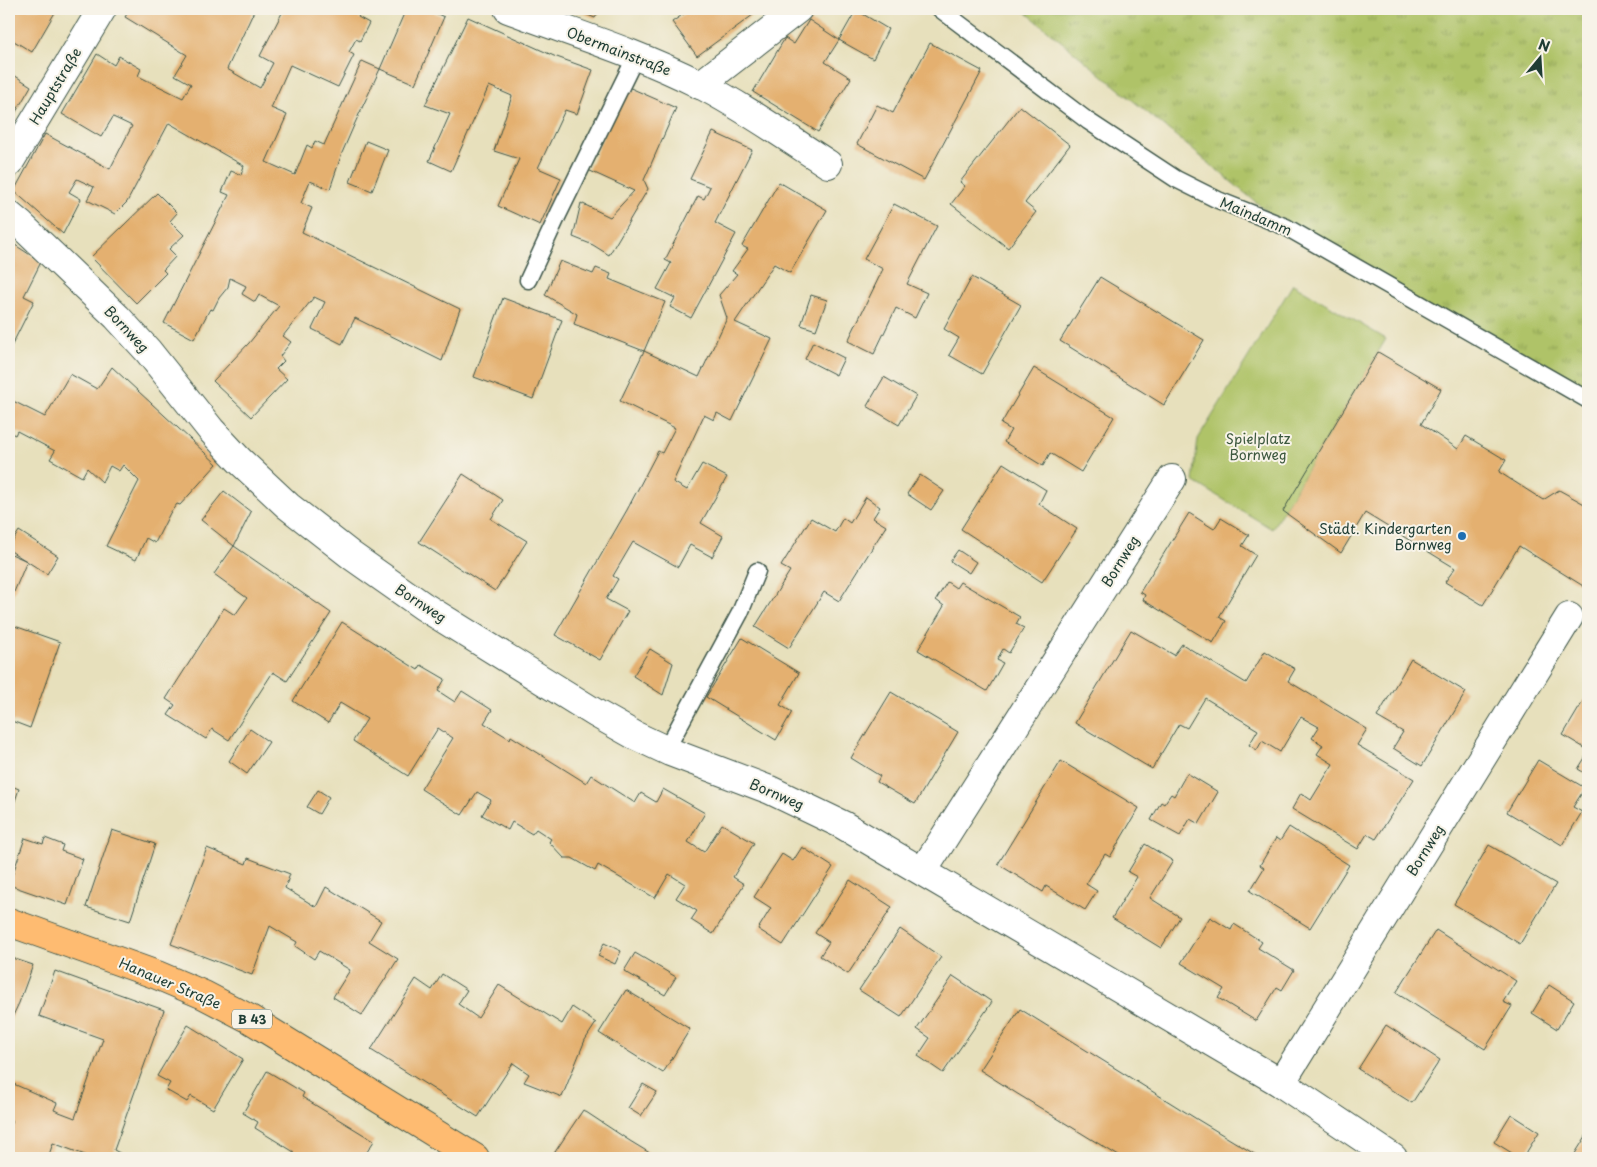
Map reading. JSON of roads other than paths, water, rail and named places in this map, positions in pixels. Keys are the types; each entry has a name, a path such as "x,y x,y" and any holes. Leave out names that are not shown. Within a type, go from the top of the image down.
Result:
{"main road":[{"name":"Hanauer Straße","path":"9,922 157,975 204,995 250,1018 475,1158"}],"street":[{"name":"Hauptstraße","path":"9,164 102,9"},
{"name":"Obermainstraße","path":"508,9 636,56 700,85 828,164"},
{"path":"700,85 798,9"},
{"name":"Bornweg","path":"9,215 117,317 148,351 199,416 262,484 352,556 423,606 597,714 636,736 666,750 799,803 843,825 1282,1083 1393,1158"},
{"name":"Bornweg","path":"923,871 1172,479"},
{"name":"Bornweg","path":"1282,1083 1569,617"}],"lane":[{"name":"Maindamm","path":"940,9 1088,121 1176,179 1218,200 1286,227 1588,400"},
{"path":"528,280 559,212 636,56"},
{"path":"666,750 740,612 757,571"}],"place":[{"name":"Städt. Kindergarten Bornweg","path":"1462,536"}],"park label":[{"name":"Spielplatz Bornweg","path":"1258,446"}]}
